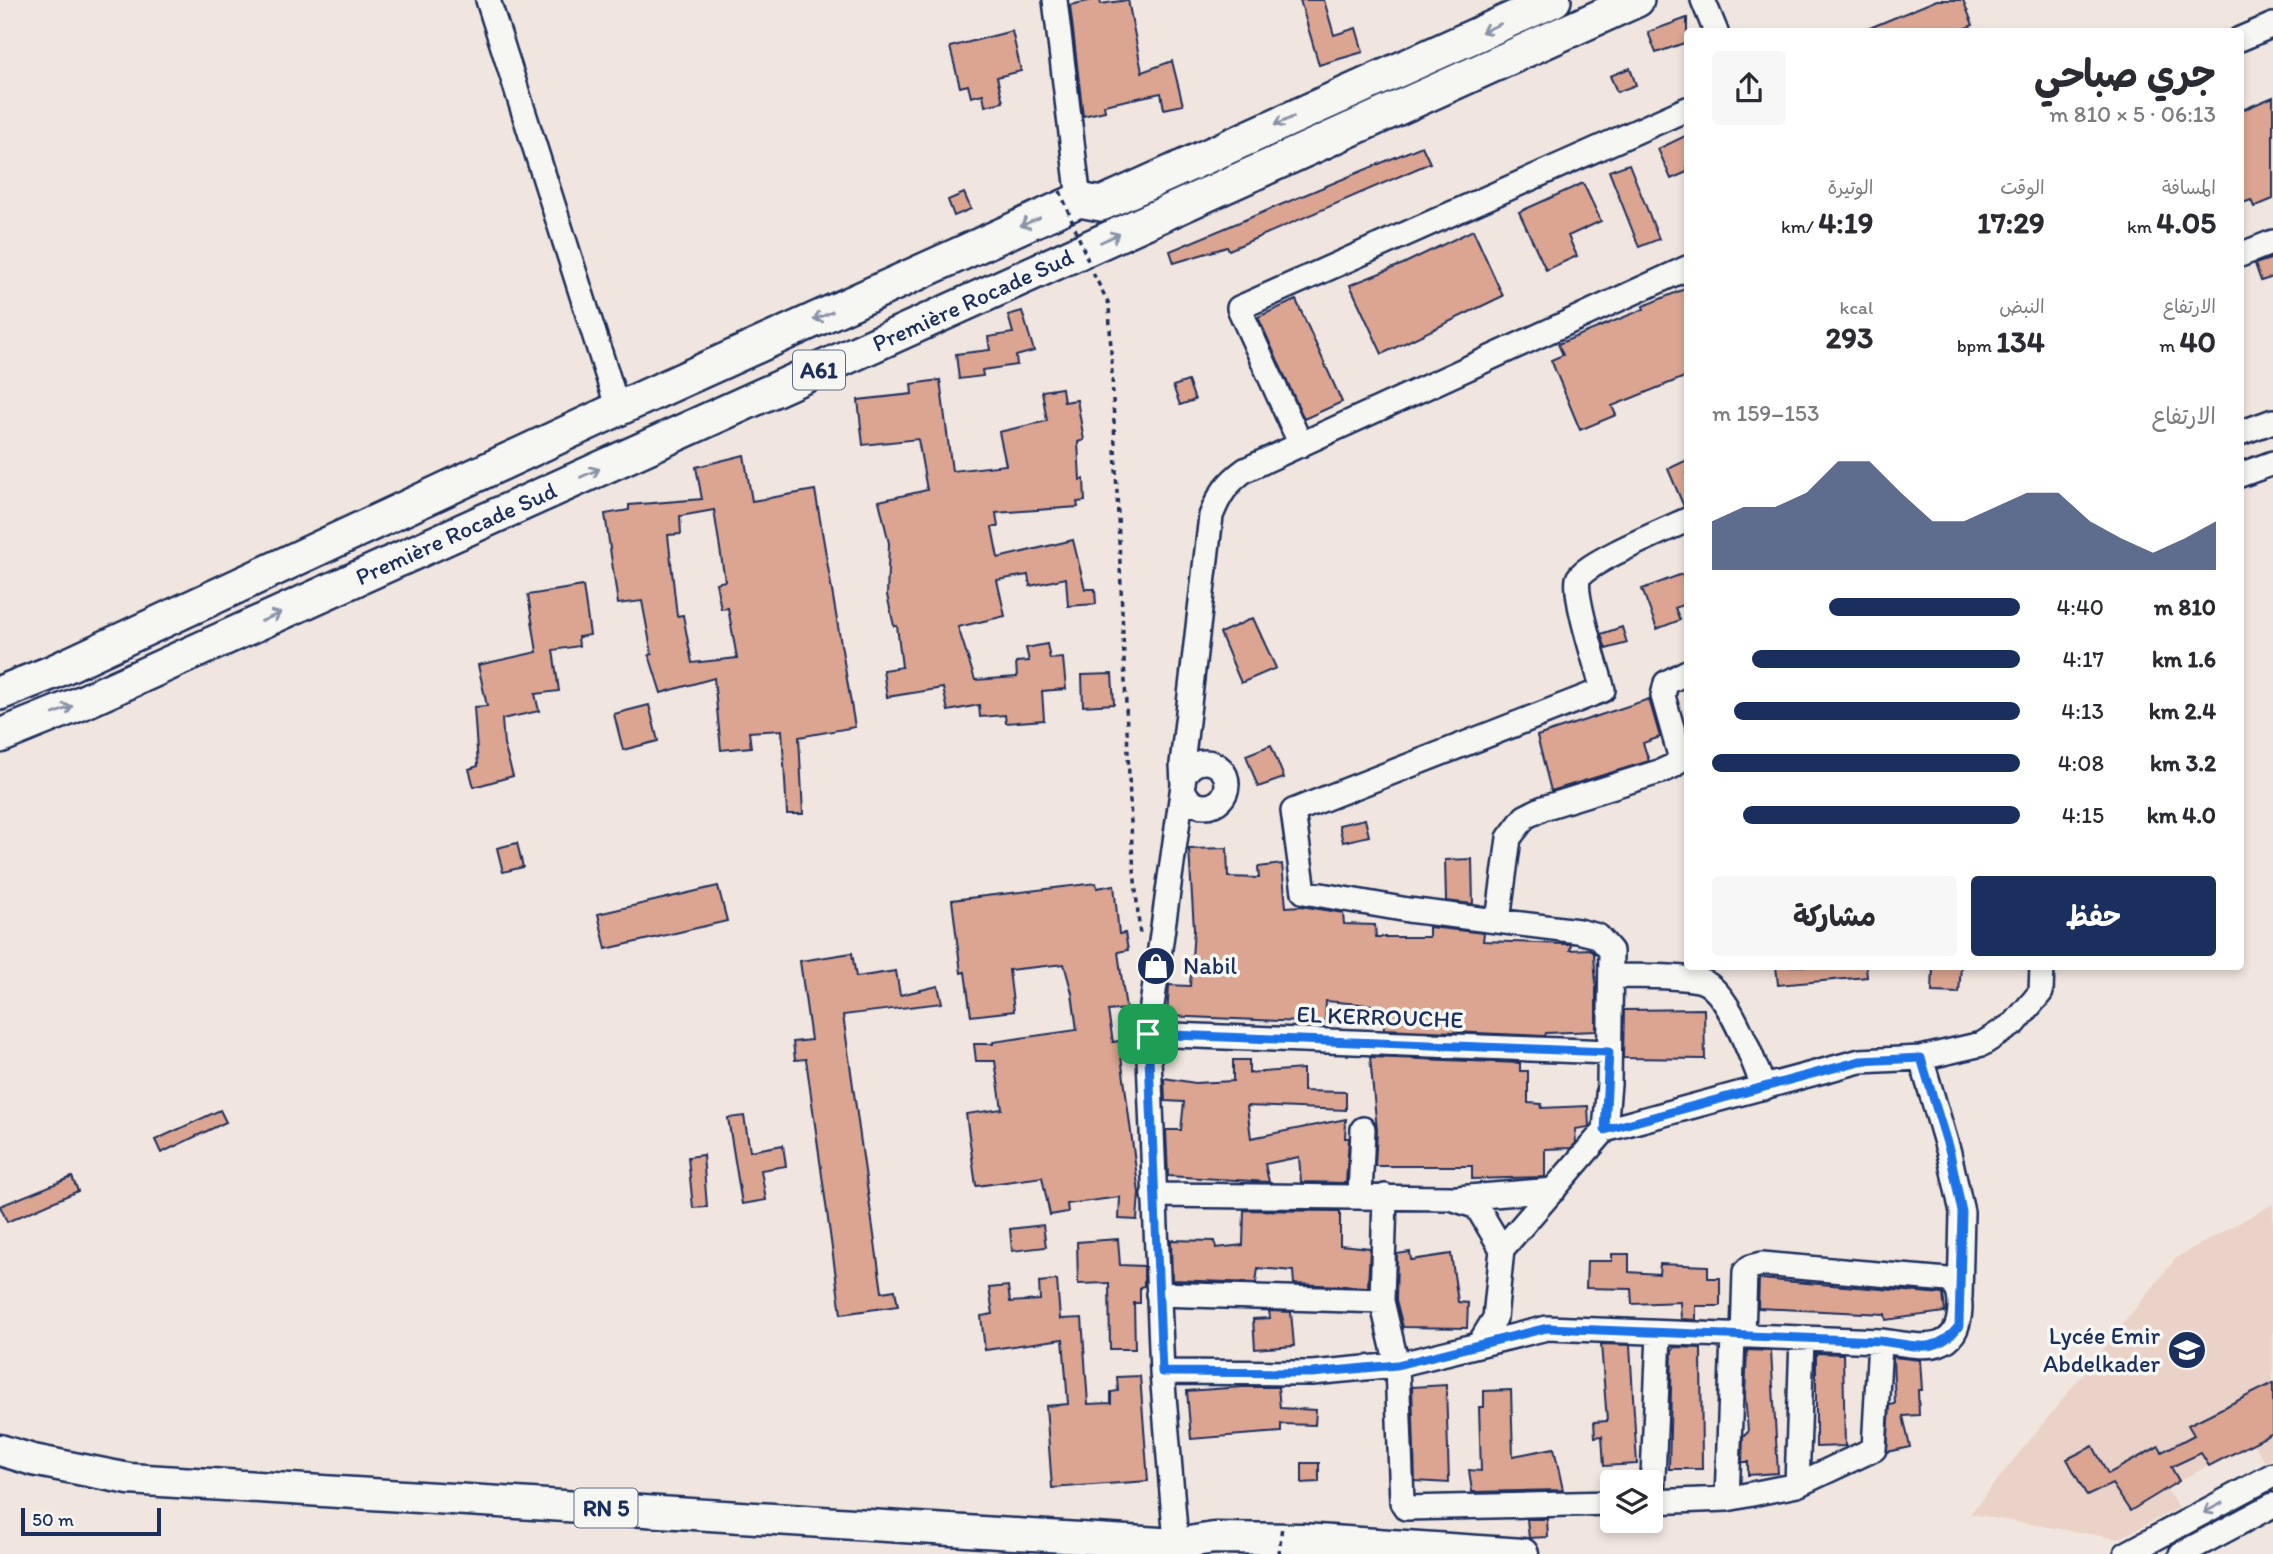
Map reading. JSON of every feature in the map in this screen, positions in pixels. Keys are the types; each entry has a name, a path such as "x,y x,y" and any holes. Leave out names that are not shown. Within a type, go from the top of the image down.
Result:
{"highway":[{"name":"Première Rocade Sud","path":"0,692 53,672 1069,196 1101,204 1554,0"},
{"name":"Première Rocade Sud","path":"0,736 79,704 1637,0"}],"main road":[{"name":"RN 5","path":"0,1450 33,1460 129,1479 1176,1549 1214,1538 1302,1539 1523,1554"},
{"path":"1214,1538 1255,1554"}],"street":[{"path":"488,0 618,409"},
{"path":"1055,0 1069,196"},
{"path":"1703,0 1715,28"},
{"path":"2244,37 2273,24"},
{"path":"1301,445 1239,308 1684,109"},
{"path":"2244,254 2273,242"},
{"path":"1176,1549 1162,1372 1148,1034 1183,785 1182,764 1211,516 1228,482 1245,470 1684,269"},
{"path":"2244,432 2273,421"},
{"path":"2244,474 2273,463"},
{"path":"1605,1130 1611,950 1598,936 1304,892 1293,811 1603,690 1579,596 1578,578 1582,572 1615,553 1684,521"},
{"path":"1499,921 1510,838 1525,817 1543,808 1662,771 1684,755 1663,696 1667,683 1684,674"},
{"path":"1479,1345 1495,1318 1502,1249 1605,1130 1860,1061 1921,1058 1982,1044 2015,1023 2041,992 2042,970"},
{"path":"1611,976 1700,980 1717,991 1735,1020 1764,1088"},
{"name":"EL KERROUCHE","path":"1148,1034 1609,1052"},
{"path":"1162,1372 1312,1373 1397,1365 1547,1328 1880,1341 1933,1347 1947,1341 1959,1326 1962,1212 1950,1153 1921,1058"},
{"path":"1360,1195 1363,1129"},
{"path":"1153,1195 1451,1198 1555,1190"},
{"path":"1385,1196 1382,1301 1397,1365 1402,1502 1406,1508 1600,1503"},
{"path":"1451,1198 1477,1207 1502,1249"},
{"path":"1727,1499 1738,1336 1745,1272 1750,1267 1762,1264 1948,1280 1955,1285 1960,1297"},
{"path":"1158,1294 1382,1301"},
{"path":"1653,1470 1659,1333"},
{"path":"1797,1485 1802,1338"},
{"path":"1663,1502 1727,1499 1797,1485 1874,1449 1880,1341"},
{"path":"2126,1554 2273,1475"},
{"path":"2181,1554 2273,1504"}],"path":[{"path":"1069,196 1091,268 1109,304 1132,847 1140,938"},
{"path":"1279,1554 1282,1525"}],"shaded area":[{"name":"Lycée Emir Abdelkader","path":"2273,1204 2273,1458 2265,1462 2253,1443 2179,1481 2166,1488 2179,1508 2118,1539 1970,1514 2177,1257"}],"building":[{"path":"1100,0 1101,4 1128,0 1142,72 1172,61 1183,105 1164,109 1161,93 1104,105 1105,111 1083,116 1070,5"},
{"path":"1300,0 1324,0 1334,35 1356,28 1363,52 1319,65"},
{"path":"1937,0 1963,0 1973,25 1966,28 1870,28"},
{"path":"1687,18 1684,43 1656,53 1648,32"},
{"path":"1012,31 1021,71 997,77 1003,102 985,106 983,94 971,97 968,85 960,87 950,47"},
{"path":"1630,68 1636,85 1617,92 1610,76"},
{"path":"2273,97 2273,199 2254,207 2251,200 2244,203 2244,109"},
{"path":"1684,136 1684,173 1671,179 1658,149"},
{"path":"1422,146 1430,163 1229,250 1227,247 1174,263 1170,251"},
{"path":"1629,164 1659,239 1639,247 1609,171"},
{"path":"1583,183 1601,221 1568,236 1577,256 1546,270 1519,212"},
{"path":"964,193 971,209 954,216 948,200"},
{"path":"1473,230 1503,296 1382,354 1350,285 1403,264"},
{"path":"2273,258 2273,277 2261,281 2255,264"},
{"path":"1684,289 1684,377 1612,406 1616,415 1580,430 1551,360 1563,355 1558,344 1644,309 1643,306"},
{"path":"1296,300 1342,402 1304,419 1258,317"},
{"path":"1022,311 1034,351 1016,356 1017,365 982,370 983,376 959,379 956,354 990,350 988,337 1013,333 1008,315"},
{"path":"940,380 952,471 1006,465 999,432 1047,421 1042,391 1062,388 1064,402 1077,400 1084,440 1078,442 1080,480 1084,479 1085,501 1077,502 1078,507 996,513 998,527 992,527 998,558 1073,540 1085,589 1095,589 1096,604 1068,606 1066,578 1030,586 1028,575 997,580 1005,616 958,627 975,680 1017,677 1016,662 1029,661 1026,648 1047,644 1050,659 1063,658 1066,689 1042,691 1044,720 1006,723 1005,715 980,717 979,705 948,711 943,688 887,697 883,670 902,667 897,626 894,626 887,595 889,543 879,501 927,490 918,439 863,445 858,400 912,394 911,384"},
{"path":"1188,381 1195,400 1180,405 1173,386"},
{"path":"744,455 752,501 815,490 855,727 799,737 803,814 787,814 782,730 749,732 751,747 721,750 714,678 661,693 649,655 652,654 642,601 618,604 605,514 629,510 629,505 702,499 696,467","holes":["714,510 725,581 716,583 721,609 728,608 737,658 692,663 683,615 677,616 668,535 681,534 680,516"]},
{"path":"1684,461 1684,507 1668,469"},
{"path":"1682,574 1684,604 1675,608 1680,620 1657,629 1642,589"},
{"path":"583,586 590,635 578,637 579,646 553,650 559,691 535,694 539,711 502,719 504,745 513,776 474,787 469,769 478,766 474,707 487,706 478,665 537,652 528,595"},
{"path":"1253,618 1276,668 1241,683 1220,633"},
{"path":"1622,627 1627,643 1606,649 1601,634"},
{"path":"1112,674 1114,704 1083,706 1082,675"},
{"path":"1649,699 1660,737 1643,743 1649,761 1551,791 1537,736"},
{"path":"649,705 658,741 623,750 614,714"},
{"path":"1271,745 1284,778 1258,787 1246,755"},
{"path":"1365,819 1369,836 1343,842 1339,825"},
{"path":"517,843 523,867 503,872 497,848"},
{"path":"1227,848 1228,877 1259,878 1258,867 1282,864 1286,907 1301,906 1343,913 1344,924 1375,925 1376,937 1429,937 1429,927 1484,933 1483,941 1571,944 1570,950 1590,949 1594,953 1596,1031 1546,1033 1545,1036 1384,1029 1382,1006 1326,1001 1325,1023 1167,1016 1169,985 1190,986 1194,929 1189,849"},
{"path":"1472,859 1473,904 1446,901 1445,860"},
{"path":"1096,883 1097,888 1114,885 1119,934 1125,933 1128,950 1118,952 1126,1009 1108,1011 1113,1042 1119,1041 1139,1193 1137,1220 1119,1219 1120,1197 1067,1204 1068,1212 1050,1215 1042,1177 976,1186 966,1114 1002,1109 995,1061 976,1061 974,1044 993,1044 1077,1030 1072,993 1064,964 1009,970 1014,1011 971,1016 965,972 961,973 952,900"},
{"path":"718,886 727,921 606,949 598,914"},
{"path":"852,953 856,977 896,971 900,995 938,986 942,1003 843,1015 882,1292 895,1290 898,1306 841,1314 806,1059 795,1060 793,1042 811,1040 800,961"},
{"path":"1776,970 1866,970 1867,977 1778,985"},
{"path":"1933,970 1961,970 1959,993 1932,992"},
{"path":"1704,1009 1705,1059 1623,1058 1624,1010"},
{"path":"1370,1057 1520,1063 1520,1071 1528,1071 1528,1103 1542,1104 1541,1108 1588,1106 1589,1127 1575,1129 1576,1143 1571,1148 1545,1149 1545,1177 1472,1179 1472,1166 1375,1166 1377,1130"},
{"path":"1233,1060 1249,1060 1249,1073 1303,1069 1303,1091 1346,1092 1346,1110 1247,1106 1251,1138 1346,1119 1345,1138 1349,1138 1346,1183 1301,1182 1299,1157 1265,1164 1269,1182 1168,1176 1166,1130 1181,1130 1184,1102 1165,1101 1164,1078 1195,1083 1233,1081"},
{"path":"220,1110 226,1122 161,1153 155,1140"},
{"path":"744,1116 750,1151 783,1145 786,1166 761,1170 766,1200 742,1204 728,1118"},
{"path":"703,1155 707,1207 693,1208 688,1157"},
{"path":"72,1177 78,1191 7,1222 0,1206"},
{"path":"1244,1210 1340,1211 1340,1245 1370,1248 1368,1287 1294,1284 1293,1271 1258,1268 1256,1283 1172,1280 1171,1240 1215,1241 1216,1248 1243,1245"},
{"path":"1043,1225 1046,1247 1012,1251 1010,1229"},
{"path":"1118,1239 1120,1265 1144,1266 1144,1286 1140,1287 1140,1303 1134,1303 1135,1349 1110,1349 1109,1283 1078,1284 1077,1242"},
{"path":"1410,1252 1411,1260 1451,1254 1458,1302 1468,1303 1467,1328 1403,1327 1396,1300 1397,1254"},
{"path":"1612,1254 1629,1254 1629,1272 1659,1274 1660,1264 1708,1266 1708,1278 1720,1278 1720,1306 1696,1306 1696,1320 1681,1319 1680,1302 1632,1304 1631,1289 1586,1288 1587,1261 1612,1261"},
{"path":"1759,1279 1943,1294 1945,1312 1886,1320 1885,1314 1758,1308"},
{"path":"1057,1280 1060,1319 1082,1318 1088,1404 1111,1403 1111,1392 1118,1391 1117,1377 1140,1376 1148,1481 1052,1488 1046,1406 1068,1404 1063,1339 985,1350 981,1316 993,1314 989,1288 1008,1286 1010,1302 1040,1300 1039,1282"},
{"path":"1269,1311 1291,1312 1294,1346 1255,1349 1253,1319 1270,1318"},
{"path":"1601,1344 1630,1345 1637,1464 1604,1466 1602,1436 1595,1437 1594,1422 1607,1421"},
{"path":"1676,1347 1701,1348 1702,1469 1669,1469 1672,1350"},
{"path":"1747,1350 1771,1351 1778,1473 1748,1475 1748,1462 1742,1462 1743,1437 1748,1432 1745,1395"},
{"path":"1816,1353 1843,1354 1845,1446 1816,1447"},
{"path":"1893,1357 1920,1360 1922,1390 1918,1390 1919,1415 1903,1416 1910,1447 1887,1452 1890,1405 1895,1404"},
{"path":"2273,1383 2273,1433 2209,1466 2201,1453 2171,1467 2179,1481 2130,1511 2112,1484 2087,1496 2067,1459 2093,1446 2108,1474 2159,1446 2162,1452 2194,1435 2188,1425"},
{"path":"1446,1385 1449,1483 1415,1481 1412,1387"},
{"path":"1278,1387 1280,1408 1316,1410 1315,1425 1281,1424 1281,1432 1191,1439 1187,1391"},
{"path":"1511,1390 1513,1456 1554,1448 1563,1490 1472,1492 1469,1470 1481,1471 1479,1407 1484,1407 1484,1391"},
{"path":"1302,1463 1319,1463 1319,1482 1302,1483"},
{"path":"1527,1519 1547,1519 1548,1537 1529,1538"}],"place":[{"name":"Nabil","path":"1156,966"},
{"name":"Lycée Emir Abdelkader","path":"2187,1350"}],"route":[{"path":"1148,1034 1609,1052 1605,1130 1860,1061 1921,1058 1950,1153 1962,1212 1959,1326 1947,1341 1933,1347 1880,1341 1547,1328 1397,1365 1312,1373 1162,1372 1148,1034"}]}
